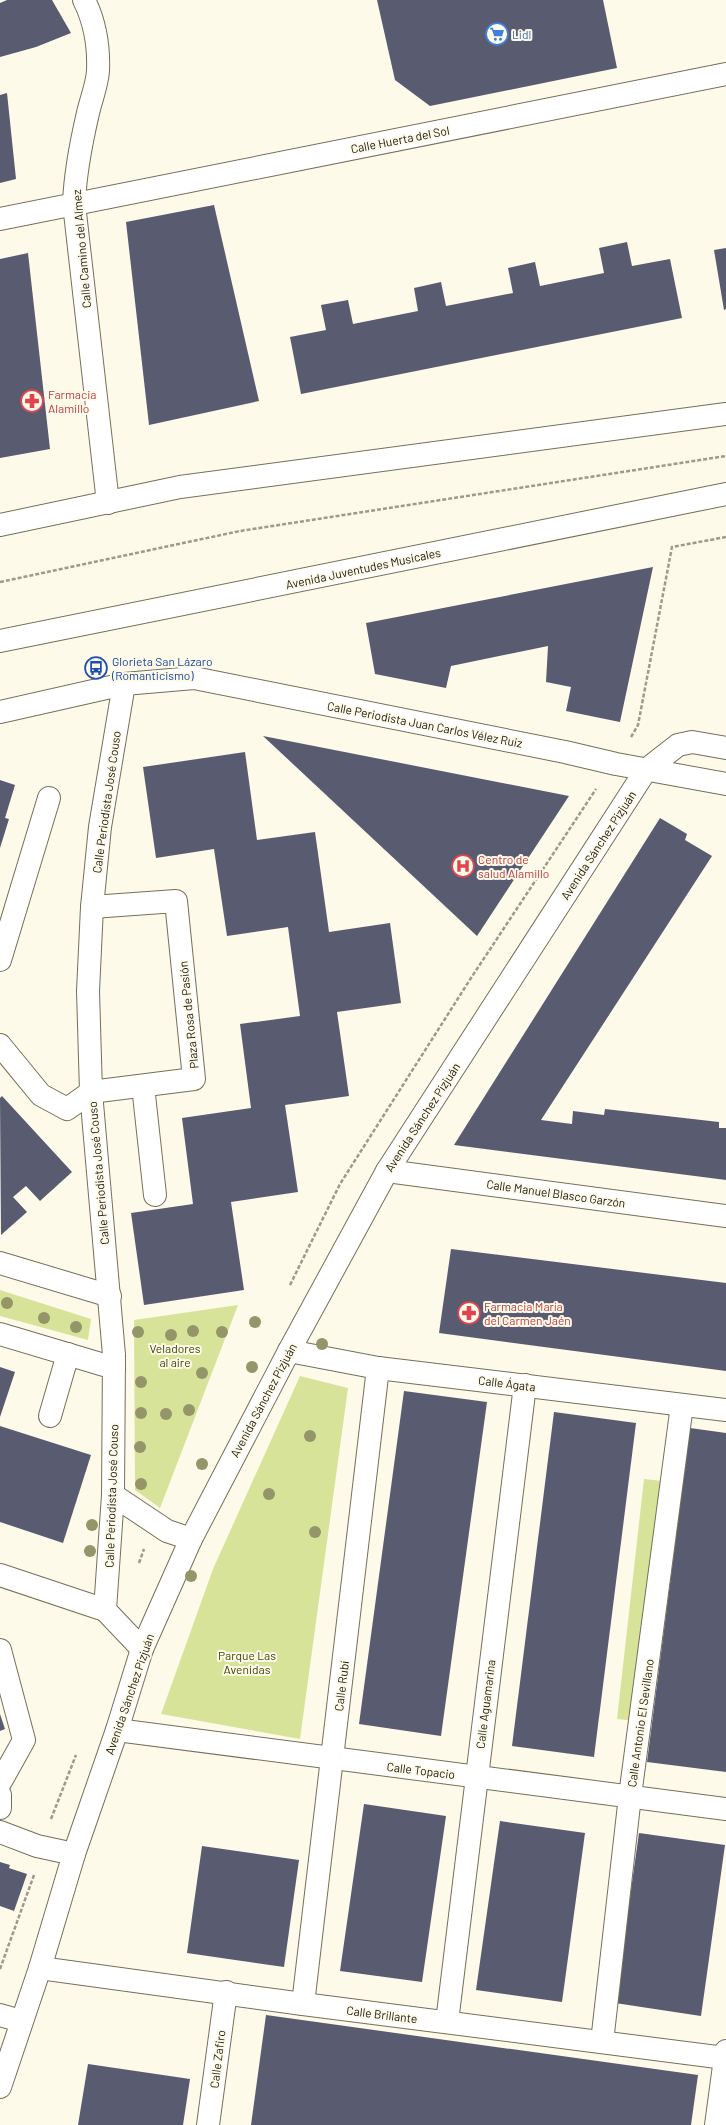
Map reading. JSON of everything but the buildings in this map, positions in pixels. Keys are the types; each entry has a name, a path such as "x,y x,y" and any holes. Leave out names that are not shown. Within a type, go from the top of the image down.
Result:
{"street":[{"name":"Calle Camino del Almez","path":"84,0 91,14 97,45 98,73 80,151 75,182 74,204 108,503"},
{"name":"Calle Huerta del Sol","path":"0,219 726,74"},
{"path":"0,525 180,487 726,414"},
{"name":"Avenida Juventudes Musicales","path":"0,641 726,494"},
{"name":"Calle Periodista Juan Carlos Vélez Ruiz","path":"124,684 194,678 646,770 726,784"},
{"path":"0,712 124,684"},
{"name":"Calle Periodista José Couso","path":"106,1610 113,1495 114,1368 110,1296 91,1092 88,991 92,907 100,827 124,684"},
{"name":"Avenida Sánchez Pizjuán","path":"0,2087 40,1968 74,1854 117,1730 142,1649 191,1539 289,1351 387,1171 646,770 678,745 692,742 726,748"},
{"path":"0,960 49,798"},
{"name":"Plaza Rosa de Pasión","path":"91,1092 194,1079 176,901 92,907"},
{"path":"0,1044 41,1095 67,1110 91,1092"},
{"path":"143,1086 155,1195"},
{"name":"Calle Manuel Blasco Garzón","path":"387,1171 726,1216"},
{"path":"0,1263 110,1296"},
{"path":"0,1334 114,1368"},
{"name":"Calle Ágata","path":"289,1351 378,1368 726,1410"},
{"path":"50,1416 68,1354"},
{"name":"Calle Rubí","path":"303,2004 378,1368"},
{"name":"Calle Aguamarina","path":"447,2022 525,1385"},
{"name":"Calle Antonio El Sevillano","path":"602,2042 630,1796 682,1405"},
{"path":"113,1495 167,1531 191,1539"},
{"path":"0,1574 106,1610 142,1649"},
{"path":"0,1650 24,1740 0,1783"},
{"name":"Calle Topacio","path":"117,1730 726,1809"},
{"path":"0,1795 0,1808"},
{"path":"0,1832 37,1846 74,1854"},
{"name":"Calle Brillante","path":"40,1968 226,1992 303,2004 602,2042 726,2055"},
{"name":"Calle Zafiro","path":"208,2125 226,1992"},
{"path":"0,2015 21,2021"},
{"path":"716,2125 726,2055"}],"path":[{"path":"0,582 240,531 726,456"},
{"path":"629,742 638,724 672,547 726,537"},
{"path":"0,1969 35,1872"}],"green space":[{"path":"0,1290 91,1319 88,1340 0,1316"},
{"name":"Veladores al aire","path":"238,1305 160,1508 135,1490 134,1320"},
{"name":"Parque Las Avenidas","path":"300,1376 348,1388 300,1739 161,1714 213,1569"},
{"path":"644,1479 663,1481 636,1721 617,1719"}],"place":[{"name":"Lidl","path":"497,34"},
{"name":"Farmacia Alamillo","path":"32,401"},
{"name":"Glorieta San Lázaro (Romanticismo)","path":"96,668"},
{"name":"Centro de salud Alamillo","path":"463,866"},
{"name":"Farmacia María del Carmen Jaén","path":"469,1313"}]}
